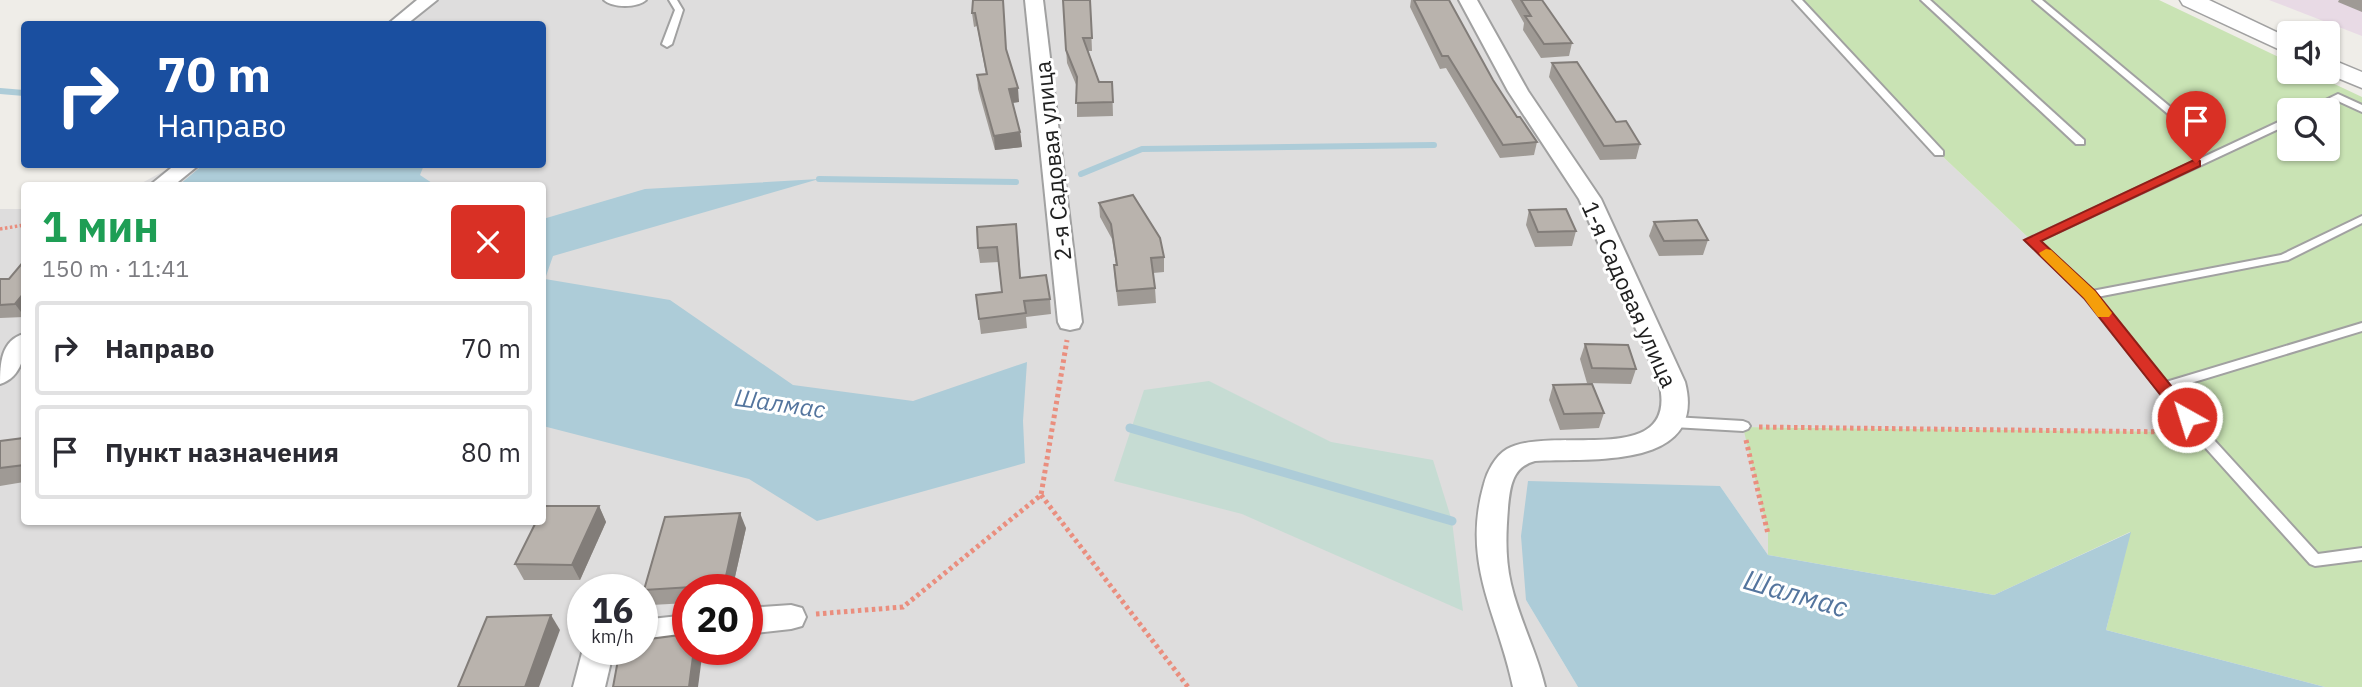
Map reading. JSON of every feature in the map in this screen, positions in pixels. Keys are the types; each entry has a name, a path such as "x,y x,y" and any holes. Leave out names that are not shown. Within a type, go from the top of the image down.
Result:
{"street":[{"path":"401,21 428,0"},
{"path":"613,0 637,0"},
{"name":"2-я Садовая улица","path":"1034,0 1070,322"},
{"name":"1-я Садовая улица","path":"1468,0 1518,91 1590,199 1672,382 1677,406 1673,422 1656,437 1633,446 1595,451 1538,451 1518,455 1506,466 1498,481 1490,539 1498,592 1529,687"},
{"path":"2191,0 2277,41"},
{"path":"2340,71 2362,81"},
{"path":"165,182 184,168"},
{"path":"0,375 21,346"},
{"path":"763,620 791,617"},
{"path":"589,687 595,665"}],"lane":[{"path":"667,44 679,10 673,0"},
{"path":"1797,0 1939,153"},
{"path":"1925,0 2080,142"},
{"path":"2037,0 2171,112"},
{"path":"2340,98 2362,109"},
{"path":"2277,126 2032,240 2089,295 2199,432 2315,560 2362,554"},
{"path":"2089,295 2284,258 2362,219"},
{"path":"2163,387 2362,327"},
{"path":"1673,422 1743,426"}],"path":[{"path":"0,229 21,226"},
{"path":"791,617 903,607 1041,495 1070,322"},
{"path":"1768,534 1743,426 2199,432"},
{"path":"1041,495 1188,687"}],"shaded area":[{"path":"428,0 1797,0 1939,153 2089,295 2199,432 1744,427 1768,534 1768,555 1720,486 1526,600 1578,687 0,687 0,209 21,209 21,525 546,525 546,182 144,182 169,168 546,168 546,21 401,21"},
{"path":"2269,0 2362,0 2362,36 2340,27 2340,21 2323,21"}],"green space":[{"path":"1797,0 2159,0 2277,56 2277,84 2334,84 2362,97 2362,687 2325,687 2106,630 2130,532 1994,595 1768,555 1768,534 1743,427 2198,432 2089,295 1939,153"},
{"path":"1209,381 1331,442 1433,460 1452,521 1463,611 1242,514 1114,481 1144,390"}],"water":[{"path":"199,168 423,168 420,175 430,182 183,182"},
{"path":"819,179 553,256 546,276 546,218 645,189"},
{"path":"546,279 670,300 793,385 913,401 1027,362 1023,421 1025,463 817,521 749,479 546,427"},
{"path":"1528,481 1720,486 1768,555 1994,595 2131,532 2106,630 2325,687 1578,687 1526,600 1521,536"}],"building":[{"path":"973,0 1003,0 1006,49 1018,88 1009,89 1020,132 994,136 977,75 987,74 975,13 972,13"},
{"path":"1063,0 1090,0 1092,38 1083,38 1099,82 1112,82 1113,102 1076,103 1077,77 1066,50"},
{"path":"1414,0 1449,0 1493,80 1537,142 1503,145 1448,56 1442,56"},
{"path":"1521,0 1542,0 1572,43 1544,44 1525,16 1531,16"},
{"path":"1577,62 1616,122 1626,121 1640,144 1604,146 1552,63"},
{"path":"1133,195 1160,238 1164,257 1151,258 1155,288 1117,291 1114,265 1117,265 1111,224 1099,203"},
{"path":"1566,209 1576,231 1538,232 1529,210"},
{"path":"1697,220 1708,240 1664,241 1654,222"},
{"path":"1016,224 1020,278 1046,275 1050,299 1024,301 1026,313 979,319 976,295 1002,292 997,247 978,248 977,227"},
{"path":"21,265 21,297 15,304 0,305 0,279 9,279"},
{"path":"1585,344 1628,345 1636,369 1592,368"},
{"path":"1592,384 1604,413 1564,414 1553,385"},
{"path":"21,438 21,465 0,468 0,441"},
{"path":"546,506 599,506 572,565 515,564 534,525 546,525"},
{"path":"740,513 726,574 672,574 672,588 658,589 658,574 649,574 665,517"},
{"path":"551,615 525,687 458,687 487,617"},
{"path":"672,636 672,665 692,665 689,687 613,687 617,665 658,665 658,638"}],"waterway":[{"name":"Шалмас","path":"0,91 21,93"},
{"path":"1081,174 1142,149 1434,145"},
{"path":"819,179 1016,182"},
{"name":"Шалмас","path":"1130,428 1452,521"}],"slow traffic":[{"path":"2046,253 2104,313"}],"route":[{"path":"2187,417 2089,295 2032,240 2196,163"}]}
